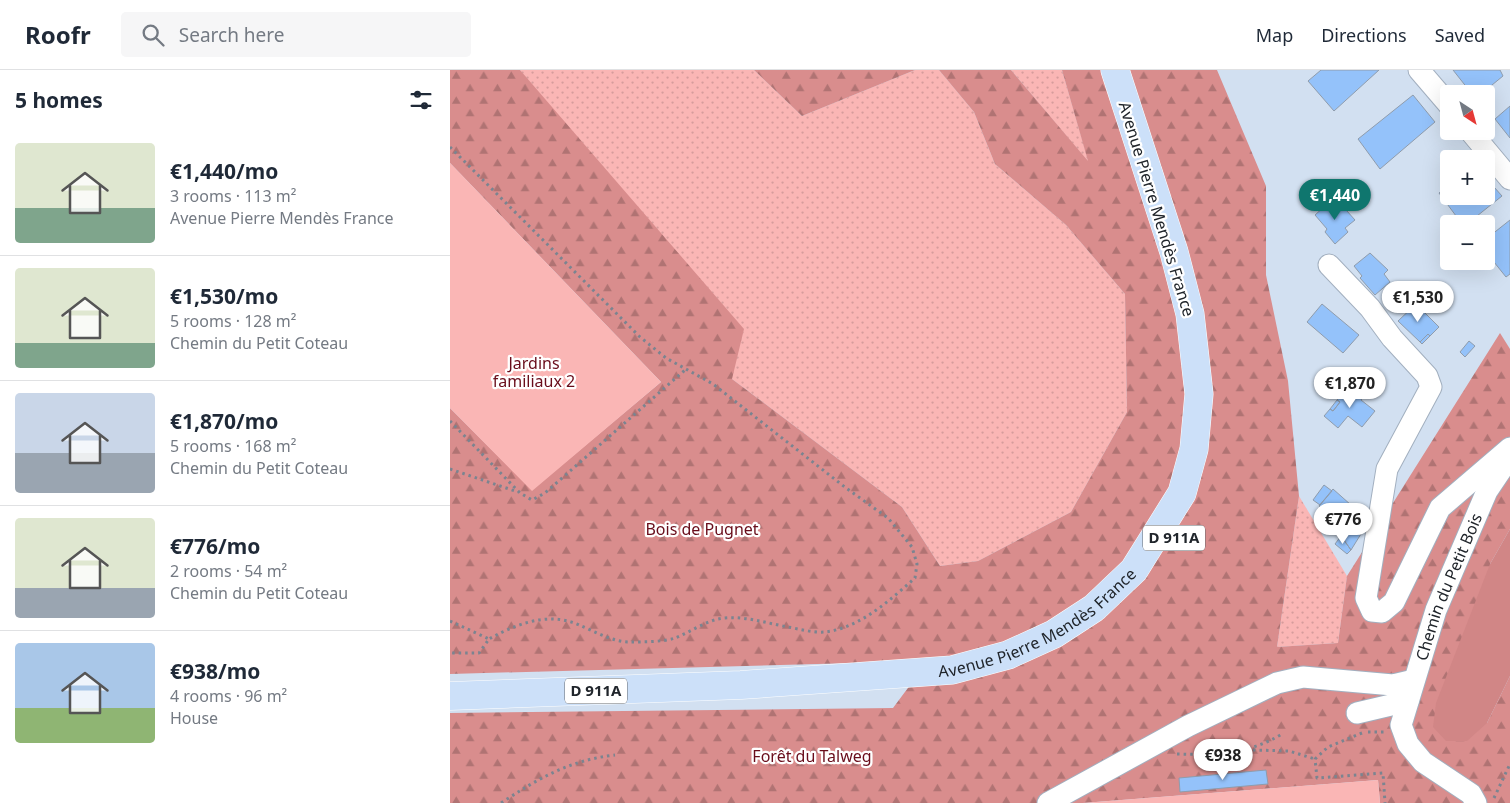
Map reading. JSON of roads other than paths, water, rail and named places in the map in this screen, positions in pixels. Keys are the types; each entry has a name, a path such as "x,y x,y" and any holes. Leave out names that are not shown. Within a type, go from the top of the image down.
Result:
{"main road":[{"name":"Avenue Pierre Mendès France","path":"450,696 741,685 952,670 1008,655 1054,634 1094,608 1134,570 1156,539 1182,493 1194,448 1199,394 1190,314 1174,252 1115,70"},
{"name":"Avenue Pierre Mendès France","path":"741,685 815,694 884,692 955,685 1010,671 1062,648 1105,621 1146,582 1173,542 1196,496 1208,452 1216,399 1213,353 1191,248 1133,70"}],"street":[{"path":"1419,70 1440,94"},
{"path":"1478,140 1510,179"},
{"path":"1329,265 1370,308 1392,338 1426,376 1431,387 1387,469 1366,598 1372,611 1382,612 1394,602 1440,508 1510,448"},
{"name":"Chemin du Petit Bois","path":"1476,803 1471,794 1423,762 1391,728 1408,701 1436,610 1487,491 1510,457"},
{"path":"1048,803 1188,726 1277,683 1303,677 1393,685 1414,680"},
{"path":"1357,713 1408,701"}],"park label":[{"name":"Jardins familiaux 2","path":"534,372"},
{"name":"Bois de Pugnet","path":"702,529"},
{"name":"Forêt du Talweg","path":"812,756"}]}
